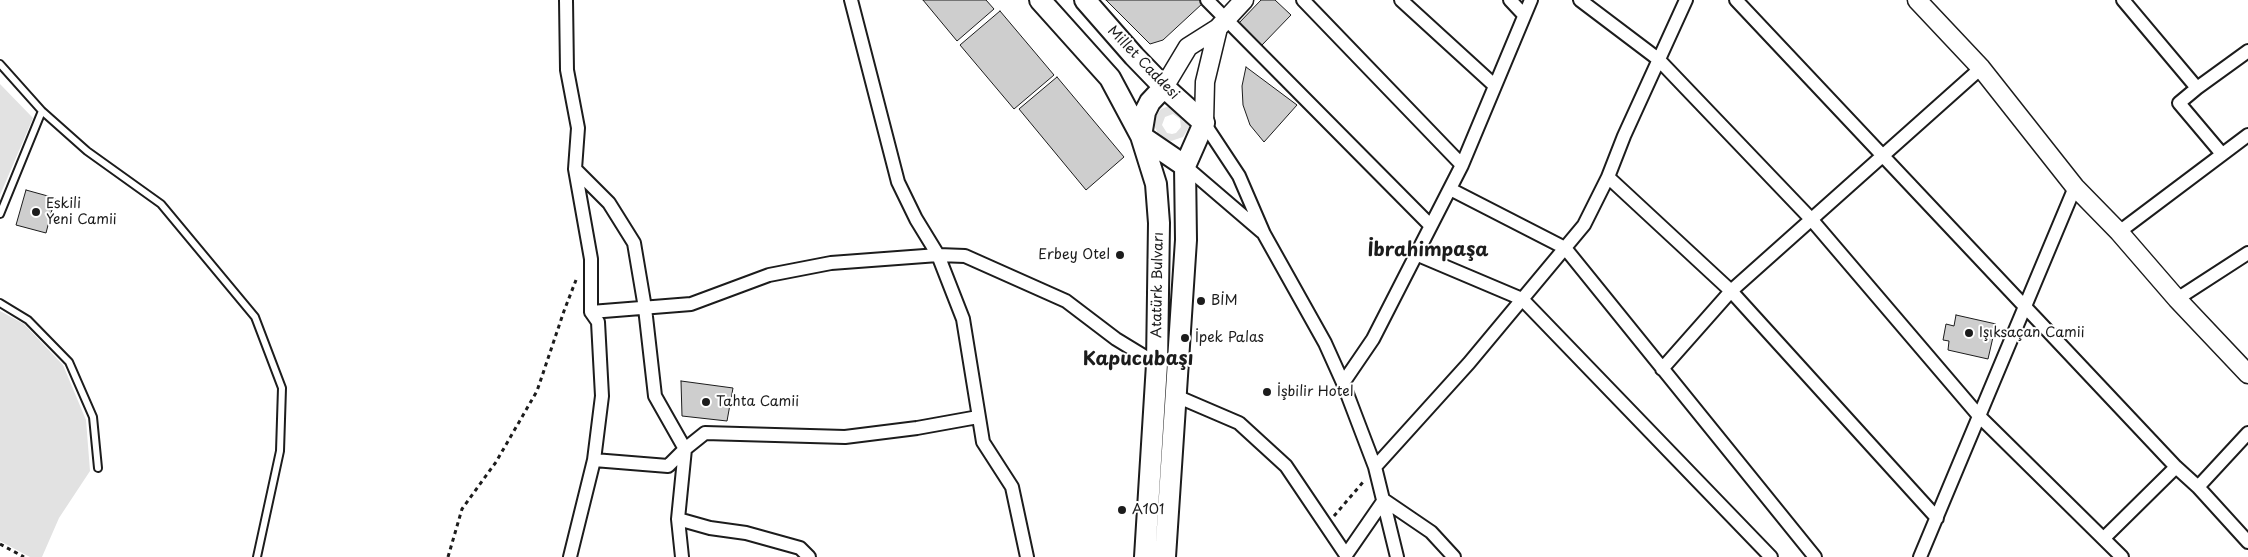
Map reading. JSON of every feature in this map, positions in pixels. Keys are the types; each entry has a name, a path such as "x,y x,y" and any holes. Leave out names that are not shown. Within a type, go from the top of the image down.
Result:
{"main road":[{"path":"1040,0 1110,78 1140,136 1184,166 1204,123"},
{"name":"Millet Caddesi","path":"1085,0 1164,86 1204,123"},
{"path":"1140,136 1145,112 1150,102 1164,86"},
{"name":"Atatürk Bulvarı","path":"1140,136 1156,184 1160,223 1157,364 1145,557"},
{"name":"Atatürk Bulvarı","path":"1165,557 1186,240 1184,166"}],"street":[{"path":"566,0 567,70 578,128 575,169 591,259 591,312 598,322 602,396 594,460 570,557"},
{"path":"851,0 898,182 916,219 938,255 963,319 983,442 1012,487 1028,557"},
{"path":"1207,0 1222,24 1430,225"},
{"path":"1164,86 1188,47 1222,24 1244,0"},
{"path":"1303,0 1462,165"},
{"path":"1401,0 1494,85"},
{"path":"1510,0 1524,15"},
{"path":"1343,383 1373,339 1462,165 1531,0"},
{"path":"1580,0 1658,59 1811,219 1980,417 2121,556"},
{"path":"1376,467 1469,363 1584,224 1608,177 1658,59 1686,0"},
{"path":"1736,0 2024,304 2176,468 2198,487 2248,542"},
{"path":"1917,0 1981,68 2075,187 2119,232 2177,299 2248,374"},
{"path":"2123,0 2197,88"},
{"path":"1222,24 1205,82 1204,123 1239,176 1264,234 1325,343 1343,383 1376,467 1397,557"},
{"path":"2222,154 2179,103 2248,51"},
{"path":"1662,369 1731,291 1981,68"},
{"path":"2119,232 2248,135"},
{"path":"1184,166 1264,234"},
{"path":"575,169 610,203 634,243 645,308 654,396 685,449 678,520 682,557"},
{"path":"1608,177 1731,291 1937,518"},
{"path":"1920,557 1980,417 2024,304 2075,187"},
{"path":"1450,189 1565,248 1815,557"},
{"path":"2177,299 2248,253"},
{"path":"1418,254 1522,300 1771,557"},
{"path":"591,312 691,304 769,275 831,263 938,255 965,256 1066,301 1116,339 1157,364"},
{"path":"1176,396 1239,423 1286,466 1346,555 1384,500"},
{"path":"594,460 668,466 705,433 845,437 917,428 978,417"},
{"path":"2198,487 2248,433"},
{"path":"2104,538 2176,468"},
{"path":"1384,500 1431,532 1454,557"},
{"path":"678,520 710,528 746,533 800,548 809,557"}],"lane":[{"path":"0,64 42,111 87,151 161,204 255,317 282,388 280,451 257,557"},
{"path":"0,214 42,111"},
{"path":"0,303 28,320 69,362 93,417 98,468"}],"path":[{"path":"448,557 462,510 496,462 537,391 578,276"},
{"path":"1326,526 1376,467"},
{"path":"0,544 24,557"}],"shaded area":[{"path":"0,84 33,118 0,195"},
{"path":"1172,105 1189,120 1189,127 1183,137 1171,141 1159,136 1154,125 1154,119 1161,109","holes":["1173,114 1180,119 1181,127 1176,133 1167,133 1162,125 1165,117"]},
{"path":"0,311 24,324 63,365 86,420 90,471 59,518 42,557 30,557 0,541"}],"building":[{"path":"923,0 986,0 994,9 957,41"},
{"path":"1106,0 1199,0 1203,3 1163,40 1150,44"},
{"path":"1261,0 1275,0 1291,15 1262,45 1239,23"},
{"path":"1000,11 1054,75 1014,109 960,45"},
{"path":"1246,67 1297,105 1264,142 1250,125 1243,105 1242,86"},
{"path":"1057,77 1124,157 1086,190 1019,109"},
{"name":"Eskili Yeni Camii","path":"26,190 55,198 46,233 16,225"},
{"name":"Işıksaçan Camii","path":"1956,315 1996,324 1988,359 1948,350 1949,341 1943,340 1946,324 1954,326"},
{"name":"Tahta Camii","path":"681,381 733,388 727,421 682,416"}],"place":[{"name":"Eskili Yeni Camii","path":"36,212"},
{"name":"Erbey Otel","path":"1120,255"},
{"name":"BİM","path":"1201,301"},
{"name":"Işıksaçan Camii","path":"1969,333"},
{"name":"İpek Palas","path":"1185,338"},
{"name":"İşbilir Hotel","path":"1267,392"},
{"name":"Tahta Camii","path":"706,402"},
{"name":"A101","path":"1122,510"}],"district":[{"name":"İbrahimpaşa","path":"1428,251"},
{"name":"Kapucubaşı","path":"1138,360"}]}
